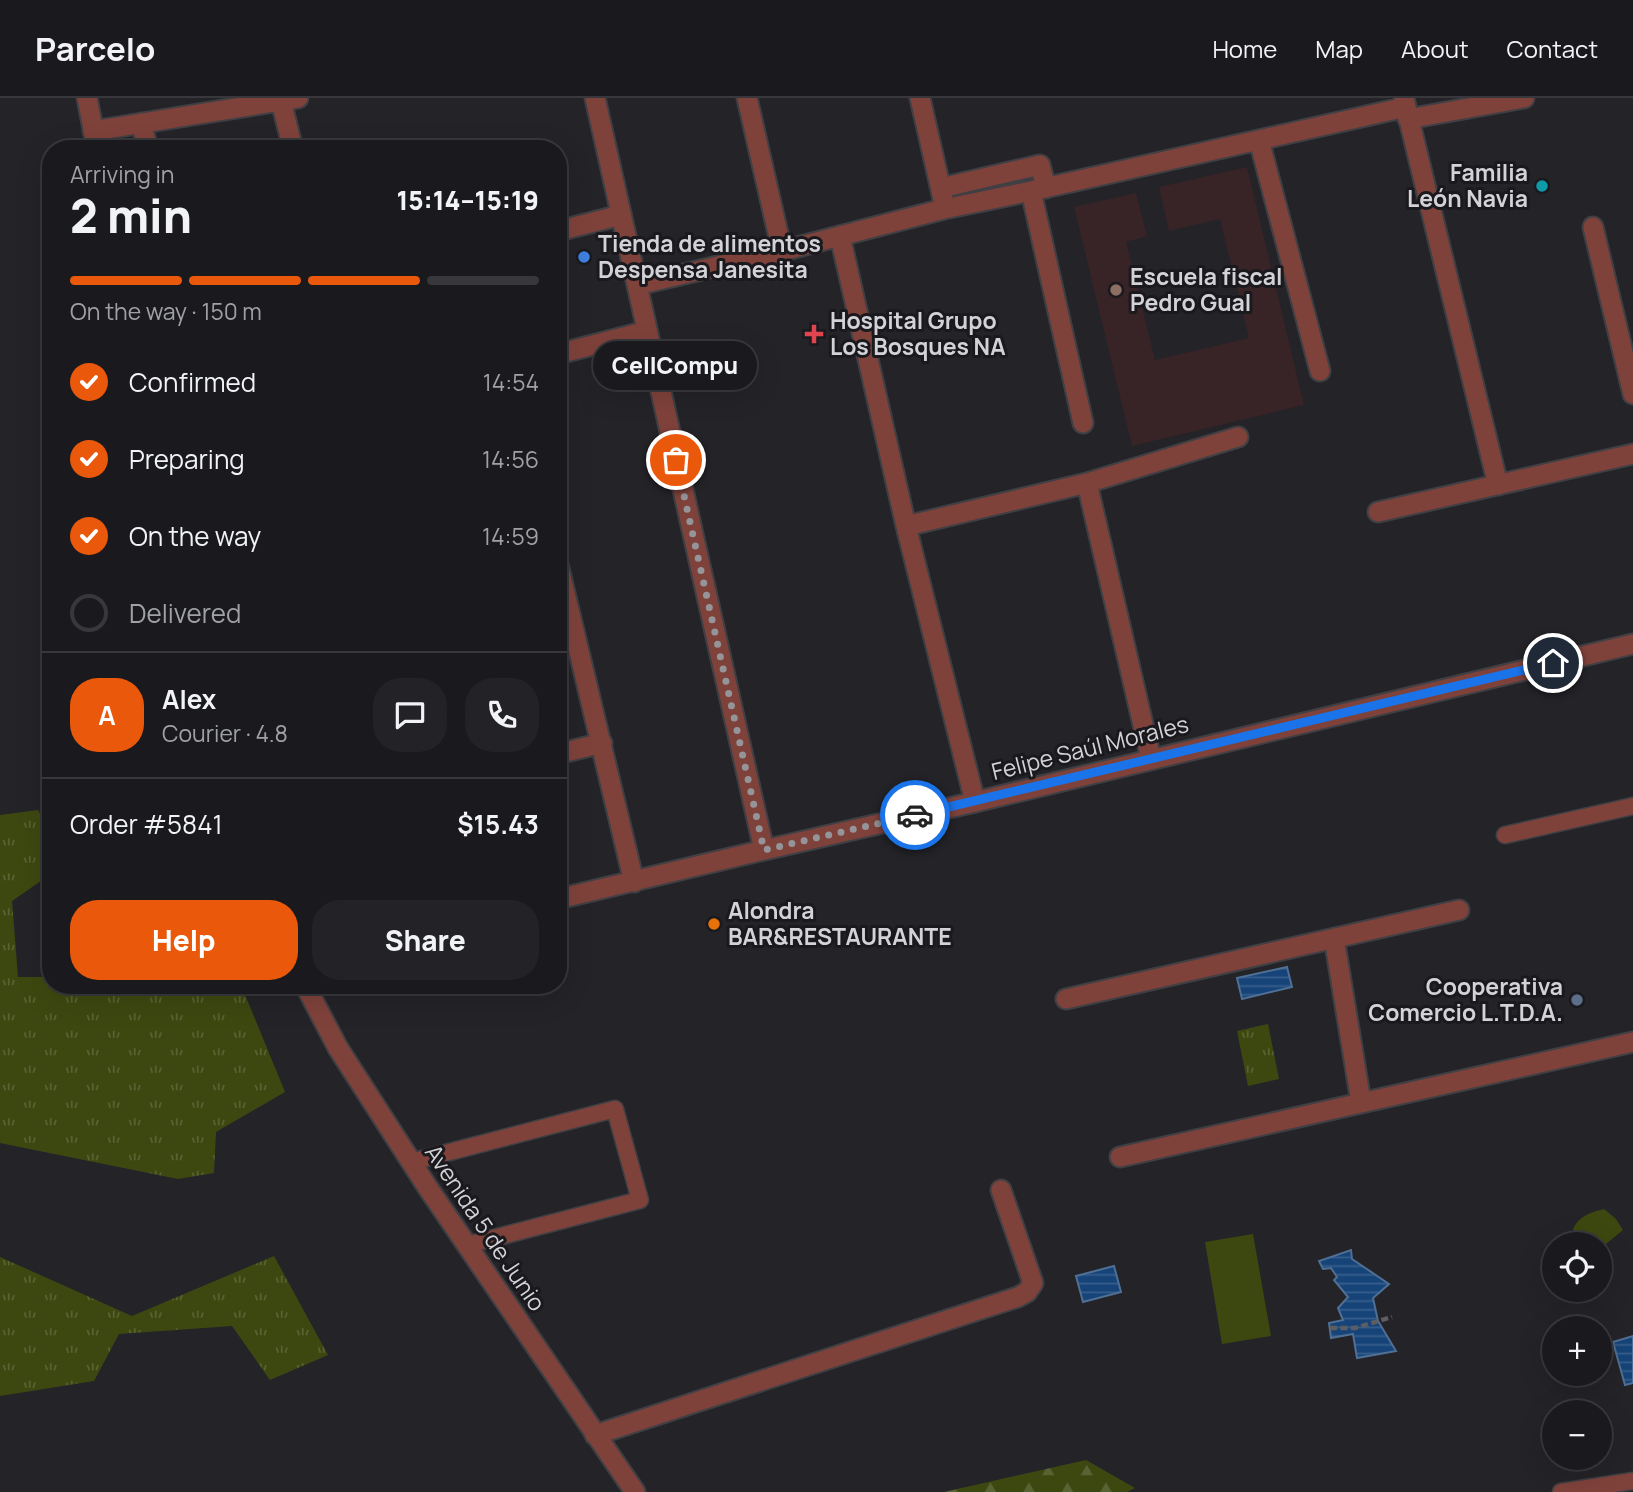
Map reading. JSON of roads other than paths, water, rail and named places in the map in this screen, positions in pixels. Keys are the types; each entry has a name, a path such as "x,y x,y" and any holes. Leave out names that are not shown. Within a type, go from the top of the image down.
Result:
{"street":[{"path":"87,98 95,140 141,123 290,100 292,140"},
{"path":"595,98 764,850"},
{"path":"747,98 782,251"},
{"path":"920,98 944,209"},
{"path":"637,285 944,209 1406,108 1524,98"},
{"path":"1406,108 1498,485"},
{"path":"141,123 146,140"},
{"path":"1259,140 1320,372"},
{"path":"941,188 1040,165 1039,189 1083,423"},
{"path":"567,229 621,215"},
{"path":"1593,227 1633,394"},
{"path":"840,236 906,526 975,802"},
{"path":"567,352 647,331"},
{"path":"906,526 1087,483 1238,437"},
{"path":"1378,512 1633,453"},
{"path":"1087,483 1151,759"},
{"path":"567,624 602,743 634,882"},
{"name":"Felipe Saúl Morales","path":"567,897 1633,644"},
{"path":"567,752 602,743"},
{"path":"1066,999 1459,910"},
{"path":"1334,938 1362,1102"},
{"name":"Avenida 5 de Junio","path":"310,994 338,1048 411,1162 635,1492"},
{"path":"1120,1157 1633,1042"},
{"path":"595,1435 1027,1292 1033,1283 1001,1190"}],"lane":[{"path":"1505,835 1633,806"},
{"path":"411,1162 615,1109 640,1200 467,1245"},
{"path":"1561,1492 1633,1480"}],"water":[{"path":"1287,967 1292,987 1242,999 1237,978"},
{"path":"1351,1250 1352,1259 1389,1284 1373,1298 1378,1321 1396,1351 1357,1358 1353,1334 1331,1338 1329,1323 1343,1320 1338,1308 1348,1297 1334,1280 1337,1277 1331,1268 1323,1269 1319,1261"},
{"path":"1114,1266 1121,1292 1083,1302 1076,1276"},
{"path":"1633,1336 1633,1383 1625,1385 1613,1342"}],"place":[{"name":"Familia León Navia","path":"1542,186"},
{"name":"Tienda de alimentos Despensa Janesita","path":"584,257"},
{"name":"Escuela fiscal Pedro Gual","path":"1116,290"},
{"name":"Hospital Grupo Los Bosques NA","path":"814,334"},
{"name":"CellCompu","path":"676,460"},
{"name":"Alondra BAR&RESTAURANTE","path":"714,924"},
{"name":"Cooperativa Comercio L.T.D.A.","path":"1577,1000"}]}
